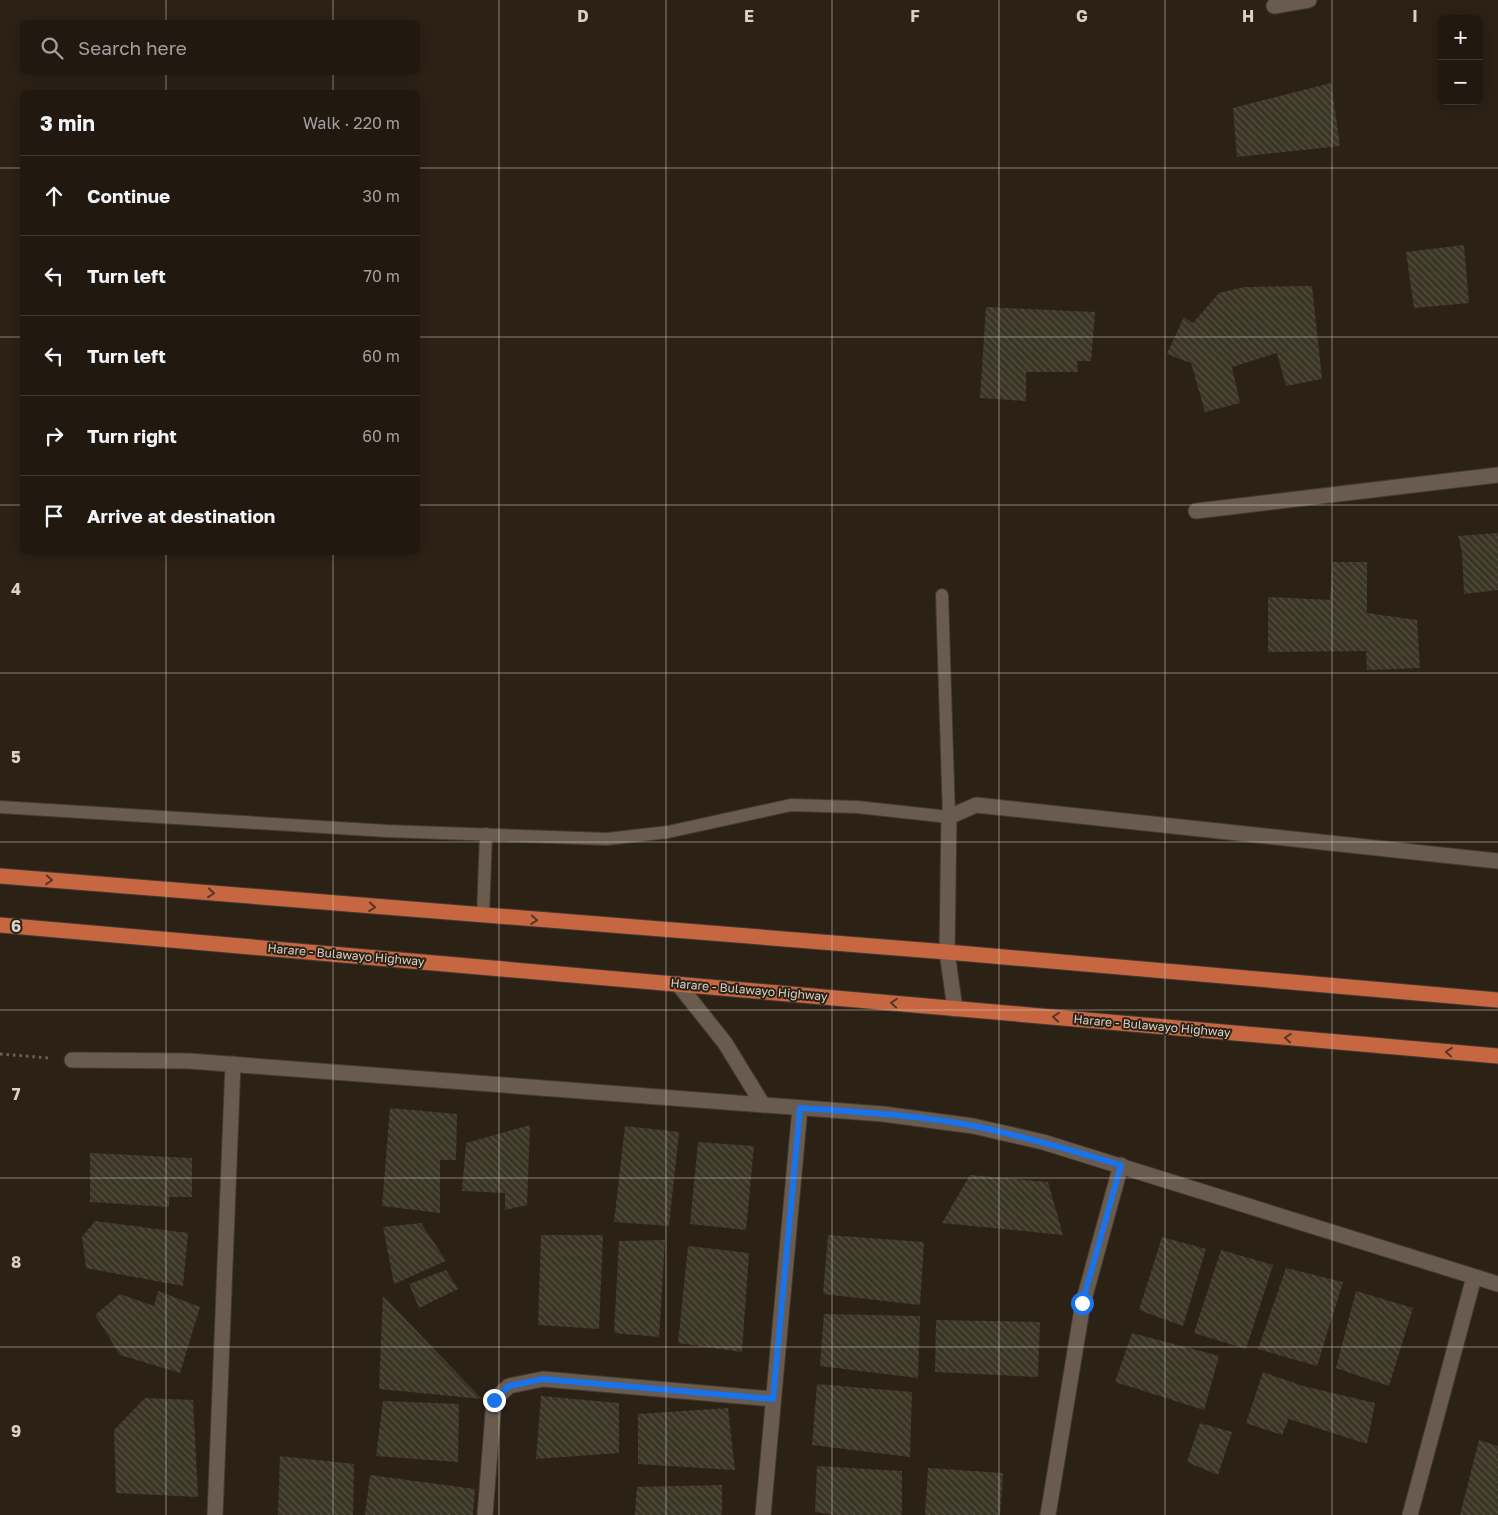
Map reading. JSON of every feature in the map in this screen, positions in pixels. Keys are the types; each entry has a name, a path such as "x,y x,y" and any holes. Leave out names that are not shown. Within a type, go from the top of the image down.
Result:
{"highway":[{"path":"0,876 947,952 1498,1000"},
{"name":"Harare - Bulawayo Highway","path":"0,925 1498,1056"}],"street":[{"path":"1274,6 1309,0"},
{"path":"1196,511 1498,475"},
{"path":"955,1008 947,952 949,817 976,805 1498,861"},
{"path":"678,984 725,1043 763,1105"},
{"path":"72,1060 180,1060 883,1114 972,1126 1043,1142 1121,1165 1498,1284"},
{"path":"216,1515 233,1064"},
{"path":"763,1515 800,1108"},
{"path":"1048,1515 1082,1303 1121,1165"},
{"path":"1410,1515 1474,1277"},
{"path":"485,1515 494,1400 509,1386 543,1379 773,1399"}],"lane":[{"path":"0,807 386,831 607,839 668,832 791,805 857,807 949,817 942,595"},
{"path":"483,916 486,834"}],"path":[{"path":"0,1054 72,1060"}],"building":[{"path":"1331,83 1340,146 1237,157 1233,108"},
{"path":"1464,245 1469,303 1414,308 1406,252"},
{"path":"1312,286 1322,379 1286,386 1277,353 1232,367 1240,403 1205,412 1191,363 1167,354 1184,317 1193,323 1219,293 1244,287"},
{"path":"986,307 1095,312 1091,361 1077,361 1078,372 1026,372 1026,401 980,398"},
{"path":"1498,533 1498,590 1464,594 1462,551 1458,536"},
{"path":"1333,562 1367,562 1367,613 1417,620 1420,668 1367,670 1366,651 1268,652 1268,597 1330,600"},
{"path":"390,1108 457,1114 456,1160 440,1160 440,1213 382,1206"},
{"path":"530,1125 527,1205 505,1210 505,1193 462,1191 466,1143"},
{"path":"625,1126 679,1132 669,1226 614,1222"},
{"path":"698,1142 754,1146 746,1230 690,1224"},
{"path":"90,1153 192,1158 192,1197 169,1197 169,1207 90,1202"},
{"path":"970,1175 1048,1182 1063,1235 942,1223"},
{"path":"95,1221 188,1233 183,1286 86,1268 82,1237"},
{"path":"421,1223 446,1261 394,1284 383,1227"},
{"path":"541,1235 603,1235 599,1329 538,1325"},
{"path":"828,1235 924,1242 920,1305 823,1294"},
{"path":"1162,1237 1206,1249 1183,1326 1139,1310"},
{"path":"665,1240 659,1337 614,1333 619,1241"},
{"path":"688,1246 749,1253 742,1352 678,1343"},
{"path":"1221,1250 1273,1265 1246,1349 1194,1333"},
{"path":"1286,1268 1343,1282 1317,1366 1258,1349"},
{"path":"446,1270 458,1289 419,1308 409,1284"},
{"path":"158,1291 200,1307 180,1373 120,1355 95,1315 120,1294 154,1306"},
{"path":"1356,1291 1413,1308 1389,1386 1336,1368"},
{"path":"383,1296 482,1399 379,1389"},
{"path":"824,1314 920,1316 918,1378 820,1366"},
{"path":"936,1320 1040,1322 1038,1377 935,1372"},
{"path":"1132,1333 1219,1356 1204,1410 1115,1382"},
{"path":"1263,1372 1303,1386 1375,1403 1367,1444 1289,1419 1294,1406 1282,1435 1246,1423"},
{"path":"817,1384 912,1392 910,1457 812,1445"},
{"path":"541,1396 619,1403 619,1453 536,1459"},
{"path":"145,1398 193,1400 198,1497 116,1493 114,1430"},
{"path":"383,1401 459,1404 458,1462 376,1456"},
{"path":"728,1408 735,1470 638,1464 638,1414"},
{"path":"1200,1423 1232,1432 1218,1475 1187,1462"},
{"path":"1479,1440 1498,1446 1498,1515 1460,1515"},
{"path":"280,1456 354,1464 353,1515 278,1515"},
{"path":"817,1466 902,1471 902,1515 834,1515 815,1512"},
{"path":"928,1468 1003,1473 1000,1515 925,1515"},
{"path":"370,1475 475,1489 473,1515 365,1515"},
{"path":"722,1485 722,1515 635,1515 637,1487"}],"route":[{"path":"494,1400 502,1390 509,1386 543,1379 773,1399 800,1108 883,1114 972,1126 1043,1142 1121,1165 1082,1303"}]}
